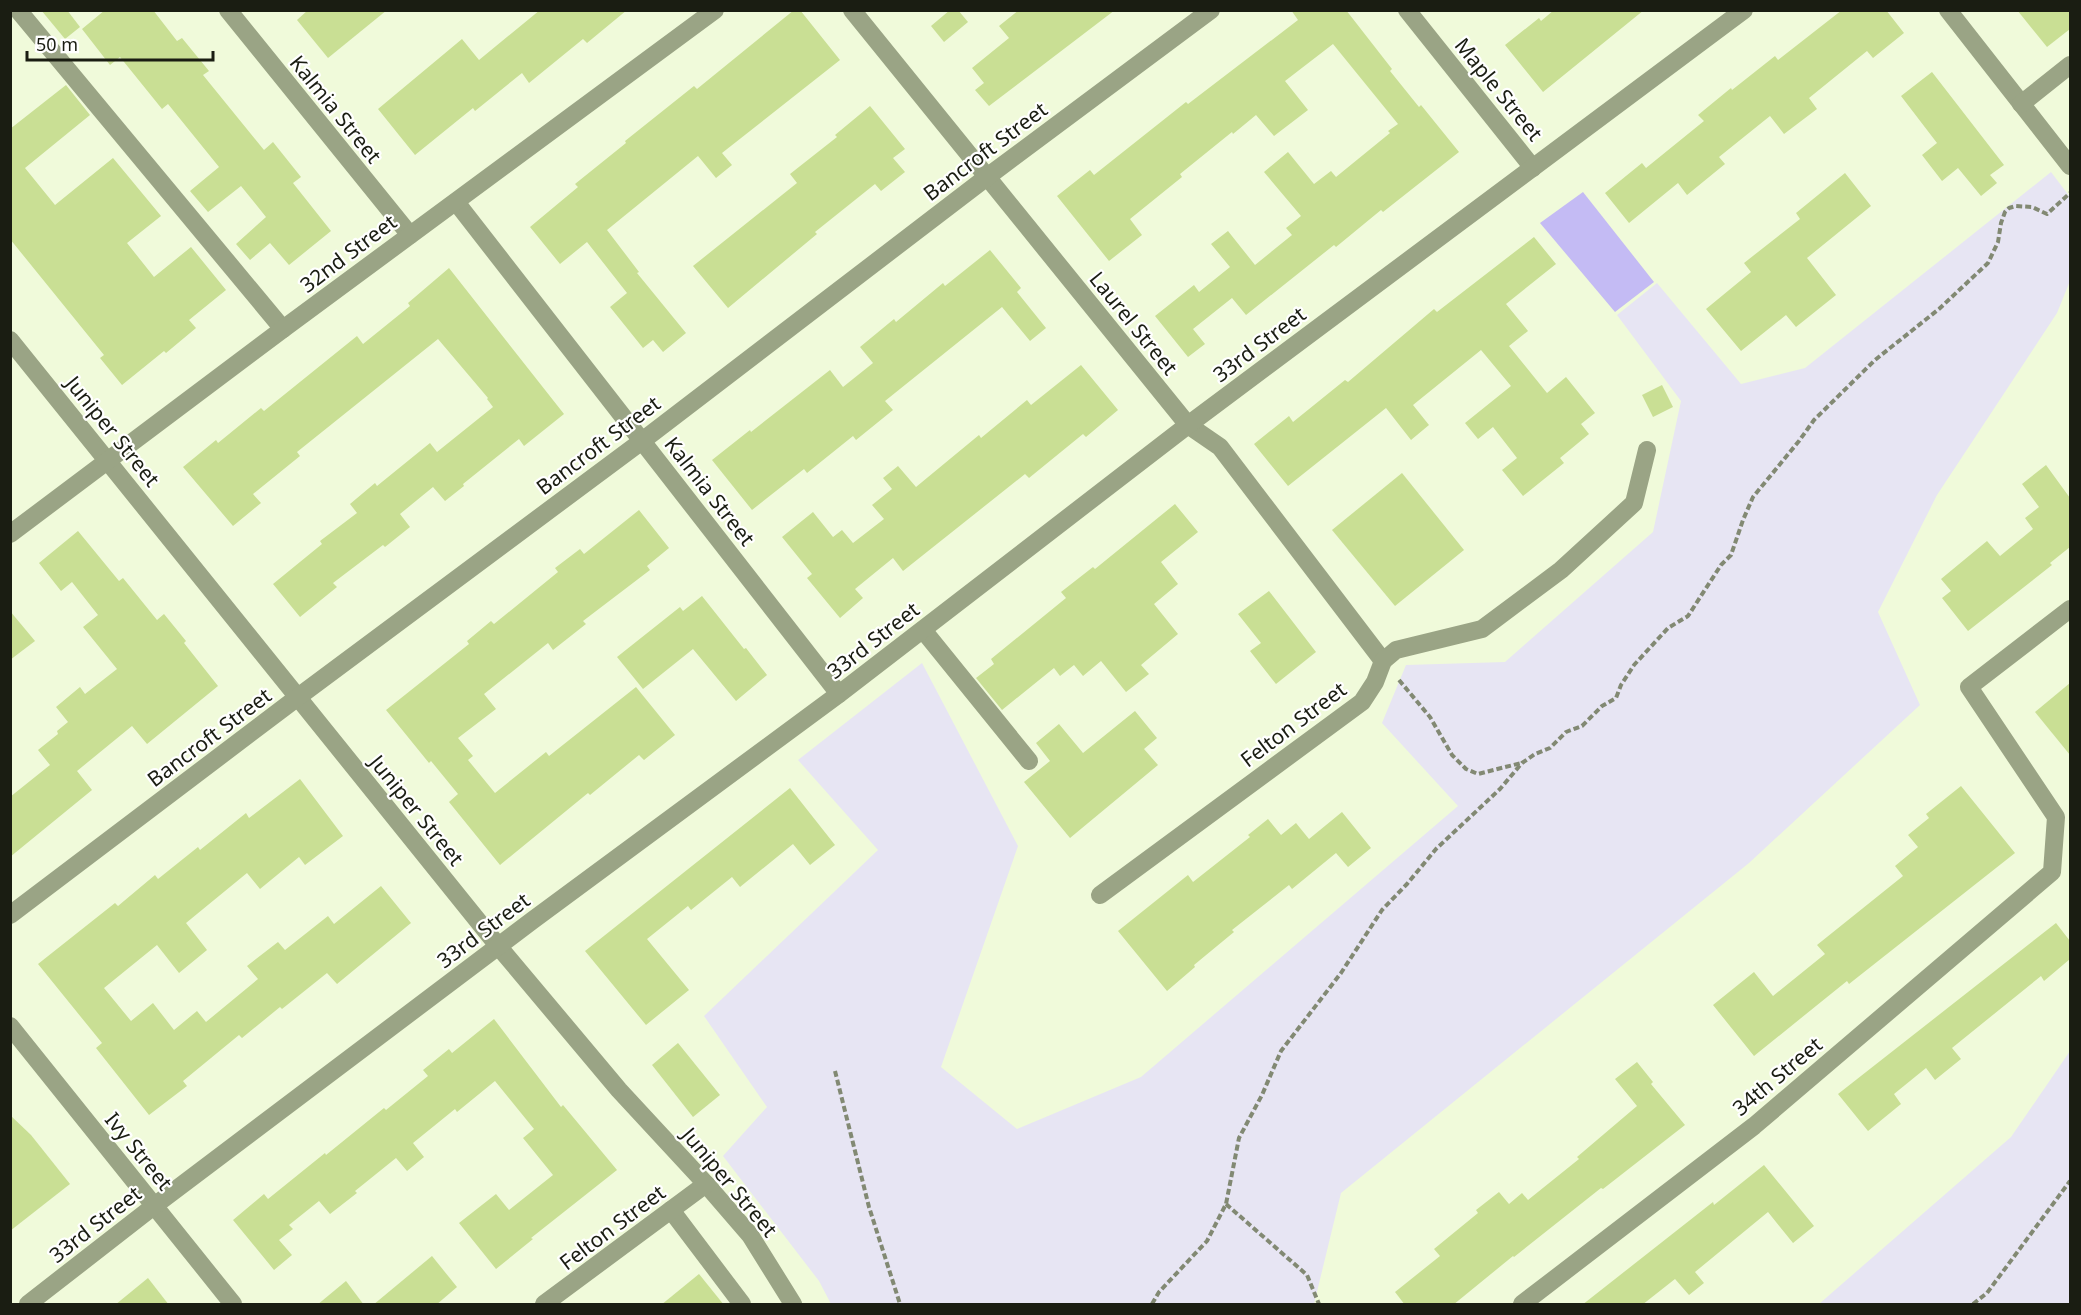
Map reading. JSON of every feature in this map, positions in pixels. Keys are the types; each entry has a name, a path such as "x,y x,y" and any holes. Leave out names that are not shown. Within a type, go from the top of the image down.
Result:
{"street":[{"path":"18,10 283,329"},
{"name":"Kalmia Street","path":"228,10 410,235"},
{"name":"32nd Street","path":"10,534 715,10"},
{"name":"Laurel Street","path":"852,10 1188,425 1220,447 1383,661"},
{"name":"Bancroft Street","path":"10,915 1211,10"},
{"name":"Maple Street","path":"1407,10 1533,168"},
{"name":"33rd Street","path":"28,1305 154,1206 839,694 1188,425 1744,10"},
{"path":"1948,10 2070,166"},
{"path":"2021,104 2070,65"},
{"name":"Kalmia Street","path":"456,202 839,694"},
{"name":"Juniper Street","path":"10,340 499,947 619,1090 750,1235 793,1305"},
{"path":"1383,661 1396,650 1482,629 1561,570 1634,503 1647,450"},
{"name":"34th Street","path":"1522,1305 1754,1126 2052,872 2056,817 1969,687 2070,609"},
{"path":"922,630 1029,761"},
{"name":"Felton Street","path":"1101,895 1362,702 1375,682 1383,661"},
{"name":"Ivy Street","path":"10,1026 233,1305"},
{"name":"Felton Street","path":"544,1305 706,1184"},
{"path":"671,1210 742,1305"}],"path":[{"path":"1152,1305 1159,1292 1207,1241 1226,1204 1239,1138 1281,1052 1341,974 1382,910 1436,849 1500,789 1522,763 1550,748 1566,732 1582,726 1602,706 1616,698 1620,685 1634,665 1668,628 1688,616 1721,565 1731,555 1752,497 1814,420 1875,360 1939,309 1988,263 1998,242 2005,212 2009,208 2025,206 2047,214 2070,193"},
{"path":"1383,661 1430,717 1452,755 1466,769 1478,774 1522,763"},
{"path":"835,1071 869,1207 900,1305"},
{"path":"1973,1305 1987,1293 2070,1181"},
{"path":"1226,1204 1307,1275 1319,1305"}],"shaded area":[{"path":"2051,172 2070,197 2070,281 2057,313 1937,495 1878,612 1920,705 1749,863 1341,1193 1314,1304 831,1304 819,1281 723,1156 767,1107 704,1016 878,850 798,760 922,663 1018,846 941,1067 1017,1129 1141,1077 1458,806 1382,723 1406,665 1505,662 1653,532 1681,401 1617,315 1657,283 1741,384 1805,368"},
{"path":"1583,192 1654,282 1615,312 1540,223"},
{"path":"2070,1051 2070,1304 1819,1304 2011,1137"}],"building":[{"path":"41,10 67,10 80,27 65,39"},
{"path":"105,10 153,10 177,41 182,38 209,71 203,75 264,150 273,142 301,177 293,183 331,231 289,265 270,243 250,260 236,244 266,217 241,186 208,212 190,191 219,167 168,104 162,109 120,57 110,65 82,29"},
{"path":"308,10 387,10 328,58 297,20"},
{"path":"540,10 627,10 587,43 583,39 529,83 522,73 475,111 473,108 415,155 378,109 462,39 479,60"},
{"path":"794,10 800,10 840,60 722,153 732,165 716,178 698,156 607,230 639,272 637,273 686,333 663,352 653,340 643,348 610,307 627,293 587,242 560,264 530,227 578,187 575,184 626,143 625,141 694,86 697,89"},
{"path":"950,10 958,10 968,22 944,42 931,26"},
{"path":"1019,10 1115,10 989,106 975,90 984,83 972,68 1009,38 999,26"},
{"path":"1291,10 1346,10 1392,69 1390,71 1459,152 1336,247 1334,245 1246,315 1232,298 1193,329 1205,344 1188,357 1155,316 1194,285 1199,292 1230,267 1211,244 1228,231 1255,265 1292,235 1286,228 1301,216 1264,172 1288,152 1314,184 1331,171 1336,177 1398,124 1333,44 1285,81 1308,110 1274,136 1256,115 1233,134 1232,132 1130,219 1142,235 1109,261 1057,196 1090,170 1094,175 1186,102 1188,104 1298,20"},
{"path":"1554,10 1644,10 1543,92 1505,45 1539,18 1541,21"},
{"path":"1842,10 1886,10 1904,33 1873,58 1867,51 1809,98 1817,109 1784,134 1770,116 1719,157 1725,164 1687,195 1678,183 1629,223 1605,193 1642,163 1646,168 1704,121 1698,115 1731,88 1732,90 1775,56 1778,60"},
{"path":"2017,10 2070,10 2070,29 2047,47"},
{"path":"1932,72 2004,165 1990,175 1997,183 1981,196 1958,168 1942,181 1922,155 1937,143 1901,96"},
{"path":"66,85 90,115 25,168 55,205 113,158 161,216 127,243 154,277 191,247 226,290 189,320 196,328 122,385 100,358 104,355 10,239 10,129"},
{"path":"870,106 905,149 893,158 905,172 881,191 875,184 815,232 817,234 728,308 693,266 797,183 790,174 837,137 835,135"},
{"path":"1845,173 1871,206 1807,258 1836,295 1796,327 1786,315 1741,351 1706,309 1751,272 1744,263 1800,219 1796,213"},
{"path":"1534,237 1556,264 1506,304 1528,331 1509,346 1547,393 1566,377 1595,413 1581,424 1589,434 1560,458 1564,463 1523,496 1502,470 1517,458 1493,427 1478,439 1465,423 1511,386 1481,350 1413,405 1429,425 1411,440 1386,408 1288,486 1254,444 1289,416 1293,422 1345,380 1348,382 1434,309 1437,312"},
{"path":"990,250 1021,288 1017,292 1046,328 1030,341 1002,307 885,401 893,410 856,440 853,436 807,473 804,469 752,510 712,460 830,370 843,387 873,363 860,347 894,319 896,322 943,283 945,286"},
{"path":"449,268 564,414 524,446 519,439 445,501 433,487 400,514 410,527 333,583 337,587 300,617 273,584 322,544 320,541 357,513 350,504 375,483 377,486 430,443 437,452 493,407 488,398 438,339 297,452 300,456 253,494 261,503 233,526 183,467 216,440 218,443 261,408 264,411 357,336 363,344 410,306 408,303"},
{"path":"1081,365 1118,410 1086,437 1083,434 1029,478 1025,474 903,571 893,558 855,589 863,598 840,618 807,578 812,574 782,537 813,512 833,537 842,530 853,543 884,519 872,505 892,489 883,478 898,466 916,487 979,435 981,438 1027,400 1031,405"},
{"path":"1662,385 1673,407 1653,417 1642,395"},
{"path":"2046,465 2070,498 2070,547 2050,563 2052,565 1968,631 1942,598 1951,591 1941,579 1987,541 2000,556 2033,529 2025,518 2039,507 2022,484"},
{"path":"1402,473 1464,550 1395,606 1332,530"},
{"path":"1175,504 1198,532 1161,562 1178,584 1154,604 1178,634 1141,665 1149,674 1126,692 1101,661 1083,676 1074,665 1060,676 1054,668 1002,710 976,678 994,664 991,659 1066,598 1061,592 1093,567 1095,569"},
{"path":"639,510 669,548 647,566 650,570 583,621 586,624 553,650 548,643 484,694 496,709 458,738 473,756 468,760 495,793 546,752 549,756 636,687 675,735 644,760 639,755 590,795 588,793 500,865 449,802 458,794 431,761 429,763 386,710 469,644 467,641 491,621 494,624 558,572 555,568 580,549 584,554"},
{"path":"78,531 119,581 123,578 157,620 164,614 218,686 147,744 132,726 77,771 92,790 10,857 10,797 50,765 38,750 58,734 57,731 68,722 56,707 80,687 85,694 117,669 83,627 98,615 72,582 61,591 39,563"},
{"path":"1269,591 1316,652 1276,684 1250,651 1261,643 1238,614"},
{"path":"702,596 767,675 736,701 693,649 643,689 617,657 680,607 683,611"},
{"path":"10,611 35,641 10,660"},
{"path":"2070,683 2070,755 2035,712"},
{"path":"1135,711 1157,738 1144,749 1158,765 1070,838 1024,782 1050,761 1036,743 1059,724 1083,753"},
{"path":"300,779 343,836 305,865 299,857 260,889 247,873 186,923 207,950 179,973 157,945 104,988 131,1021 153,1003 174,1030 197,1011 206,1022 258,979 247,966 278,942 285,950 328,916 334,924 381,886 411,923 337,984 327,973 242,1038 239,1035 183,1081 187,1086 149,1115 96,1048 102,1043 38,964 115,903 118,906 155,875 158,879 198,847 200,850 246,813 249,818"},
{"path":"1961,786 2015,853 1849,984 1847,981 1754,1056 1713,1005 1754,972 1773,996 1825,954 1817,945 1903,876 1895,866 1918,847 1908,835 1929,818 1926,814"},
{"path":"790,788 835,845 810,865 793,844 740,887 732,877 691,910 688,906 647,939 689,990 646,1025 585,951"},
{"path":"1342,812 1371,848 1348,867 1336,853 1292,889 1289,885 1232,930 1234,932 1167,991 1118,931 1188,875 1193,882 1250,837 1248,835 1268,819 1281,835 1296,823 1309,839"},
{"path":"2056,923 2070,941 2070,959 2044,981 2041,976 1952,1048 1961,1059 1935,1080 1926,1068 1894,1094 1901,1104 1868,1131 1838,1094"},
{"path":"494,1019 561,1107 563,1105 617,1170 531,1238 533,1239 496,1269 459,1223 496,1194 509,1210 553,1175 523,1138 534,1129 495,1081 457,1112 455,1109 413,1143 424,1157 407,1171 396,1158 330,1214 319,1201 289,1225 293,1229 279,1240 292,1255 274,1270 233,1220 264,1194 268,1199 384,1108 386,1110 428,1076 423,1070 449,1049 452,1053"},
{"path":"678,1043 720,1095 693,1117 652,1065"},
{"path":"1637,1062 1653,1082 1651,1084 1685,1125 1513,1256 1453,1305 1405,1305 1395,1292 1440,1256 1434,1249 1478,1213 1476,1210 1499,1192 1509,1204 1522,1193 1528,1200 1579,1159 1577,1157 1637,1106 1615,1079"},
{"path":"10,1115 31,1135 70,1184 10,1231"},
{"path":"1764,1165 1814,1226 1793,1243 1768,1212 1695,1272 1704,1283 1689,1295 1675,1279 1642,1305 1582,1305 1713,1202 1714,1205"},
{"path":"432,1256 457,1287 436,1305 373,1305"},
{"path":"699,1274 724,1305 661,1305"},
{"path":"148,1278 169,1305 115,1305"},
{"path":"346,1281 364,1305 317,1305"}]}
